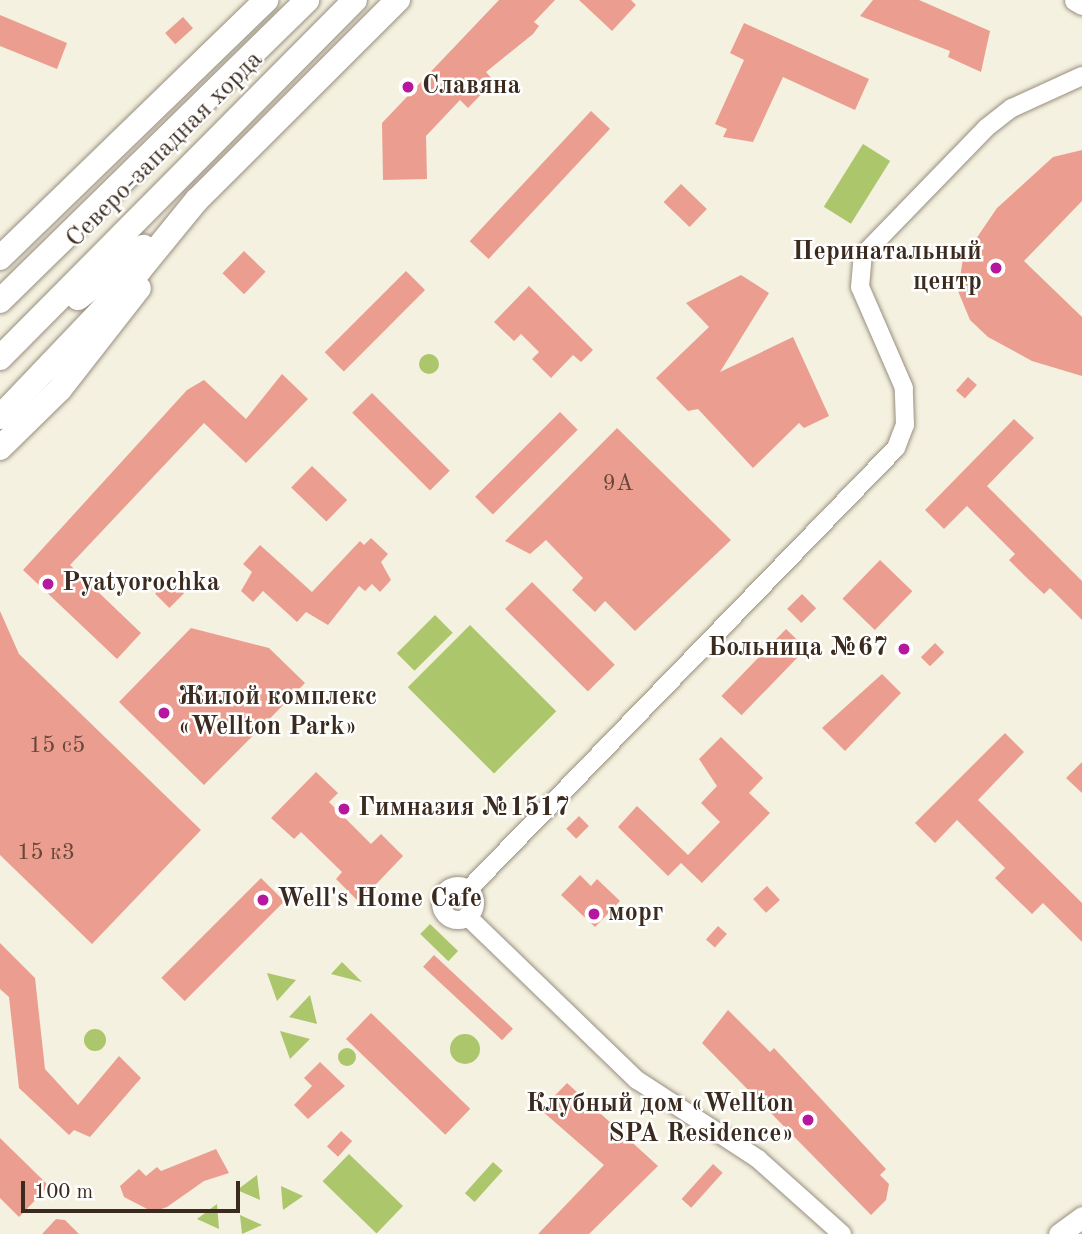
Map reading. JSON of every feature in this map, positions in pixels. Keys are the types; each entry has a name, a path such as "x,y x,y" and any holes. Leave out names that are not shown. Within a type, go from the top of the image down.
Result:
{"main road":[{"path":"0,258 266,0"},
{"name":"Северо-западная хорда","path":"0,301 307,0"},
{"name":"Северо-западная хорда","path":"9,350 355,0"},
{"path":"9,350 118,269 197,200 398,0"},
{"path":"0,289 89,172"},
{"path":"0,417 139,271 197,200"},
{"path":"0,448 107,335 197,200"}],"street":[{"path":"1075,0 1082,4"},
{"path":"468,890 896,448 905,425 904,388 860,287 863,255 986,128 1012,108 1082,76"},
{"path":"467,916 451,918 441,900 450,888 468,890"},
{"path":"467,916 474,904 468,890"},
{"path":"467,916 637,1080 758,1159 842,1234"},
{"path":"1059,1234 1082,1217"}],"green space":[{"path":"863,144 890,161 851,224 824,207"},
{"path":"429,354 436,357 439,364 436,371 429,374 422,371 419,364 422,357"},
{"path":"435,615 453,633 414,671 397,653"},
{"path":"470,625 556,711 494,773 408,687"},
{"path":"430,924 458,951 448,961 420,934"},
{"path":"342,962 362,982 331,974"},
{"path":"267,973 296,980 277,1001"},
{"path":"310,995 317,1024 289,1017"},
{"path":"95,1029 103,1032 106,1040 103,1048 95,1051 87,1048 84,1040 87,1032"},
{"path":"280,1031 310,1039 290,1059"},
{"path":"465,1034 476,1038 480,1049 476,1060 465,1064 454,1060 450,1049 454,1038"},
{"path":"343,1048 351,1048 356,1057 354,1064 343,1066 338,1061 338,1053"},
{"path":"349,1154 403,1206 377,1233 323,1181"},
{"path":"493,1162 503,1171 475,1202 465,1193"},
{"path":"257,1175 260,1200 237,1190"},
{"path":"281,1186 303,1196 283,1210"},
{"path":"217,1204 219,1229 197,1219"},
{"path":"240,1215 262,1225 242,1234"}],"building":[{"path":"499,0 555,0 534,22 539,26 533,34 486,72 494,81 468,108 460,100 426,136 427,179 383,180 382,123"},
{"path":"579,0 631,0 636,5 612,31"},
{"path":"873,0 919,0 990,31 981,72 948,57 950,51 860,16"},
{"path":"0,15 67,43 57,69 0,46"},
{"path":"183,17 193,28 175,44 165,33"},
{"path":"744,23 869,79 855,110 783,77 753,142 723,137 727,129 715,124 744,60 730,53"},
{"path":"591,111 610,129 489,259 470,241"},
{"name":"Перинатальный центр","path":"1082,150 1082,201 1024,261 1082,317 1082,376 1032,361 988,337 970,320 958,291 963,258 997,208 1053,157"},
{"path":"681,184 707,209 690,227 664,202"},
{"path":"244,251 266,272 244,294 222,273"},
{"path":"406,271 425,290 344,371 325,352"},
{"path":"741,275 769,293 720,372 793,337 829,416 804,428 799,423 753,468 698,409 688,411 656,378 709,327 686,303"},
{"path":"529,286 593,350 581,362 573,355 551,378 532,359 539,352 521,334 514,341 494,322"},
{"path":"282,374 308,399 246,463 204,423 70,565 141,633 117,659 23,570 187,390 204,380 246,419"},
{"path":"968,377 977,385 965,398 956,390"},
{"path":"372,393 450,471 430,491 352,413"},
{"path":"560,412 578,430 493,515 475,497"},
{"path":"1014,419 1034,438 987,486 1082,581 1082,620 1050,588 1044,594 1026,577 1009,560 1015,554 967,506 944,529 925,510"},
{"path":"617,428 731,540 635,631 605,601 595,612 572,590 583,578 546,540 530,554 505,541"},
{"path":"312,466 347,500 326,522 291,488"},
{"path":"371,538 388,554 381,562 391,580 380,592 372,584 365,591 359,586 328,625 306,612 297,622 263,591 253,602 241,591 252,572 243,564 260,545 312,592 360,541 364,545"},
{"path":"880,560 912,591 875,630 842,599"},
{"path":"170,579 184,593 169,608 155,594"},
{"path":"532,582 615,665 588,692 505,609"},
{"path":"802,594 816,608 801,623 787,609"},
{"path":"0,611 19,654 201,830 92,944 0,855"},
{"name":"Жилой комплекс «Wellton Park»","path":"191,628 269,648 305,683 204,785 119,702"},
{"path":"786,629 806,648 742,715 721,696"},
{"path":"935,643 944,652 930,666 921,657"},
{"path":"882,674 901,693 845,751 822,728"},
{"path":"1005,733 1024,752 978,800 1082,903 1082,942 1043,903 1032,914 995,878 1005,868 957,820 935,843 915,823"},
{"path":"721,737 763,778 749,793 770,813 702,883 681,863 668,876 618,827 637,806 688,855 720,822 701,803 717,786 699,759"},
{"path":"1082,762 1082,793 1066,778"},
{"path":"316,772 338,793 329,802 371,844 381,834 403,856 359,902 336,879 342,872 301,832 294,839 271,818"},
{"path":"579,816 589,826 576,839 566,829"},
{"name":"морг","path":"580,875 591,886 597,879 620,901 595,927 561,895"},
{"path":"261,878 284,901 185,1001 161,978"},
{"path":"767,886 780,900 766,913 753,899"},
{"path":"718,926 727,934 715,947 706,939"},
{"path":"0,943 35,978 45,1069 78,1105 119,1056 141,1078 90,1137 74,1130 69,1135 19,1088 9,997 0,989"},
{"path":"434,955 513,1029 502,1040 423,967"},
{"name":"Клубный дом «Wellton SPA Residence»","path":"728,1010 770,1052 774,1048 886,1169 880,1175 889,1184 886,1200 871,1215 702,1043"},
{"path":"371,1013 470,1109 445,1135 346,1039"},
{"path":"320,1062 345,1086 308,1119 294,1105 312,1086 304,1078"},
{"path":"567,1083 658,1166 589,1234 538,1234 604,1165 541,1110"},
{"path":"341,1131 352,1141 338,1157 327,1147"},
{"path":"0,1138 49,1186 19,1217 0,1198"},
{"path":"216,1149 229,1173 204,1181 167,1207 153,1212 124,1197 120,1186 139,1169 146,1176 157,1167 161,1171"},
{"path":"713,1164 723,1173 691,1208 682,1199"},
{"path":"56,1219 65,1220 79,1234 42,1234"}],"place":[{"name":"Славяна","path":"408,87"},
{"name":"Перинатальный центр","path":"996,268"},
{"name":"Pyatyorochka","path":"48,584"},
{"name":"Больница №67","path":"904,649"},
{"name":"Жилой комплекс «Wellton Park»","path":"164,713"},
{"name":"Гимназия №1517","path":"344,809"},
{"name":"Well's Home Cafe","path":"263,900"},
{"name":"морг","path":"594,914"},
{"name":"Клубный дом «Wellton SPA Residence»","path":"808,1120"}]}
